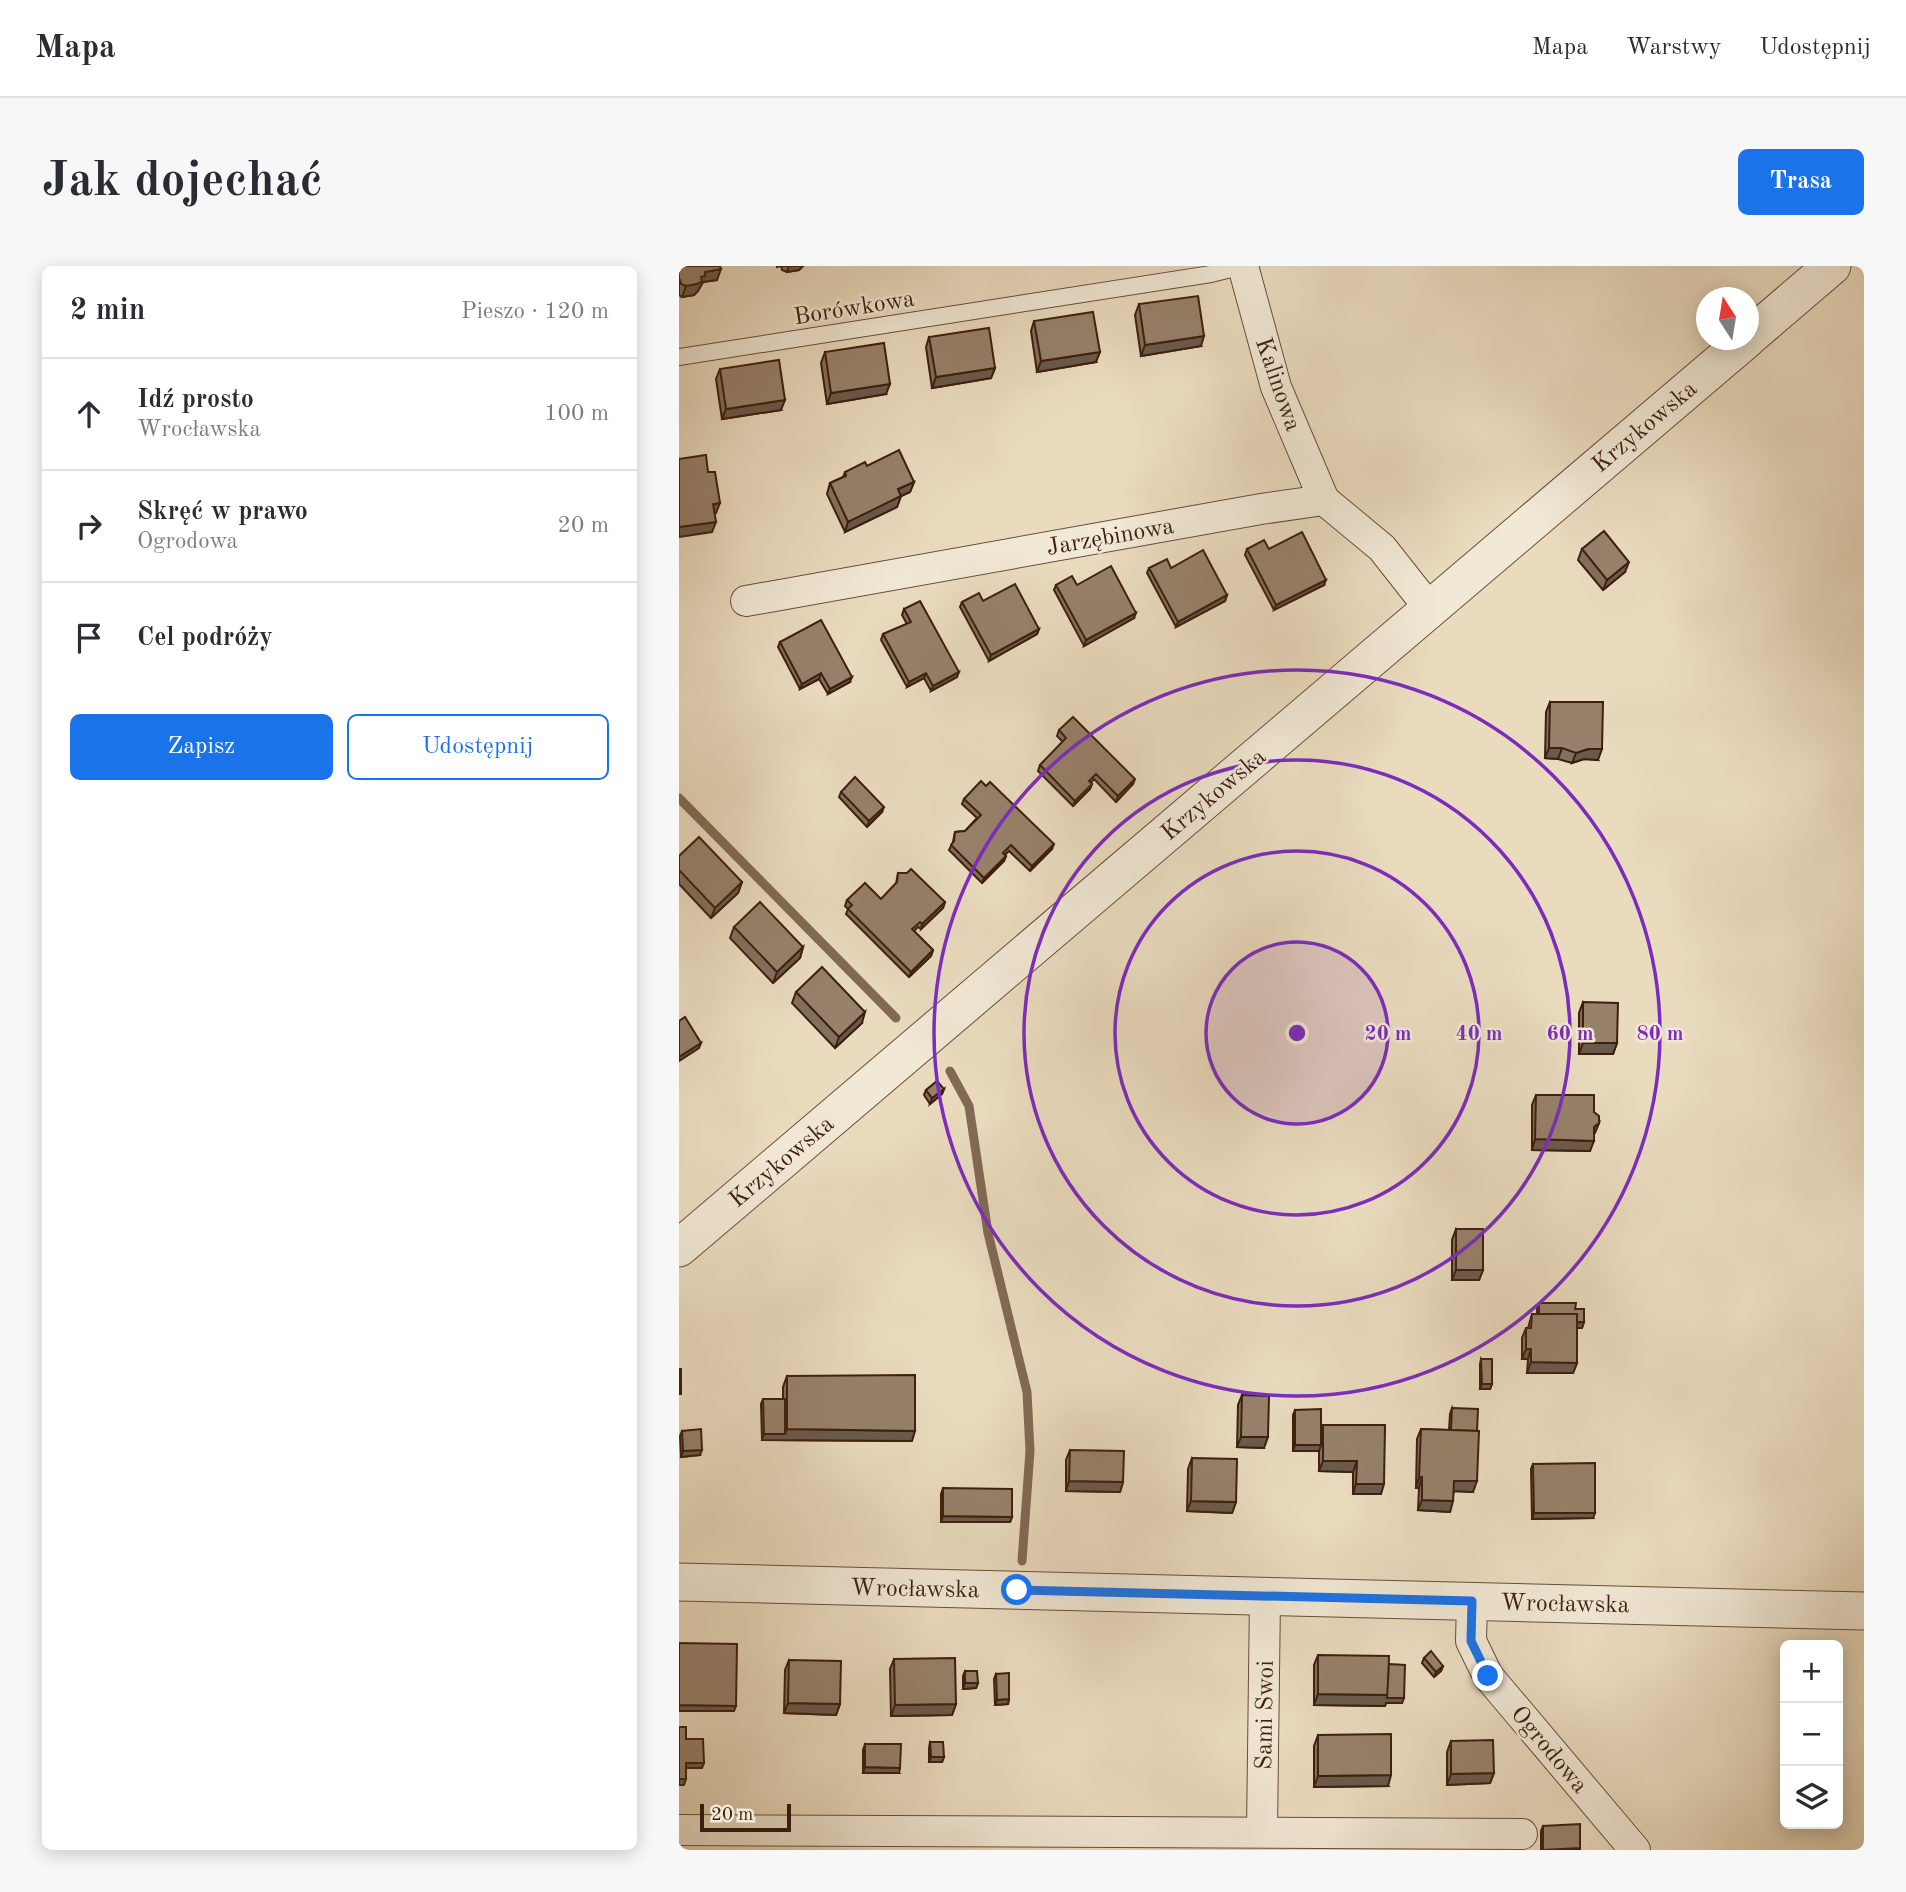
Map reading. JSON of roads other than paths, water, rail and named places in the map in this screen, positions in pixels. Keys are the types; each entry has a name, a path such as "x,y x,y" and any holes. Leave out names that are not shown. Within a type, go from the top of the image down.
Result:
{"street":[{"name":"Kalinowa","path":"1243,266 1276,387 1324,499"},
{"name":"Krzykowska","path":"1759,328 1832,266"},
{"name":"Krzykowska","path":"682,1239 1733,350"},
{"name":"Jarzębinowa","path":"746,601 1324,499"},
{"path":"1324,499 1381,548 1430,609"},
{"name":"Wrocławska","path":"679,1582 1864,1611"},
{"name":"Sami Swoi","path":"1262,1832 1265,1597"},
{"name":"Ogrodowa","path":"1472,1601 1471,1641 1488,1676 1636,1850"},
{"path":"679,1830 1522,1834"}],"lane":[{"name":"Borówkowa","path":"679,357 1211,274 1243,266"}],"waterway":[{"path":"679,798 896,1018"},
{"path":"950,1071 969,1106 988,1233 1027,1392 1030,1451 1022,1561"}]}
